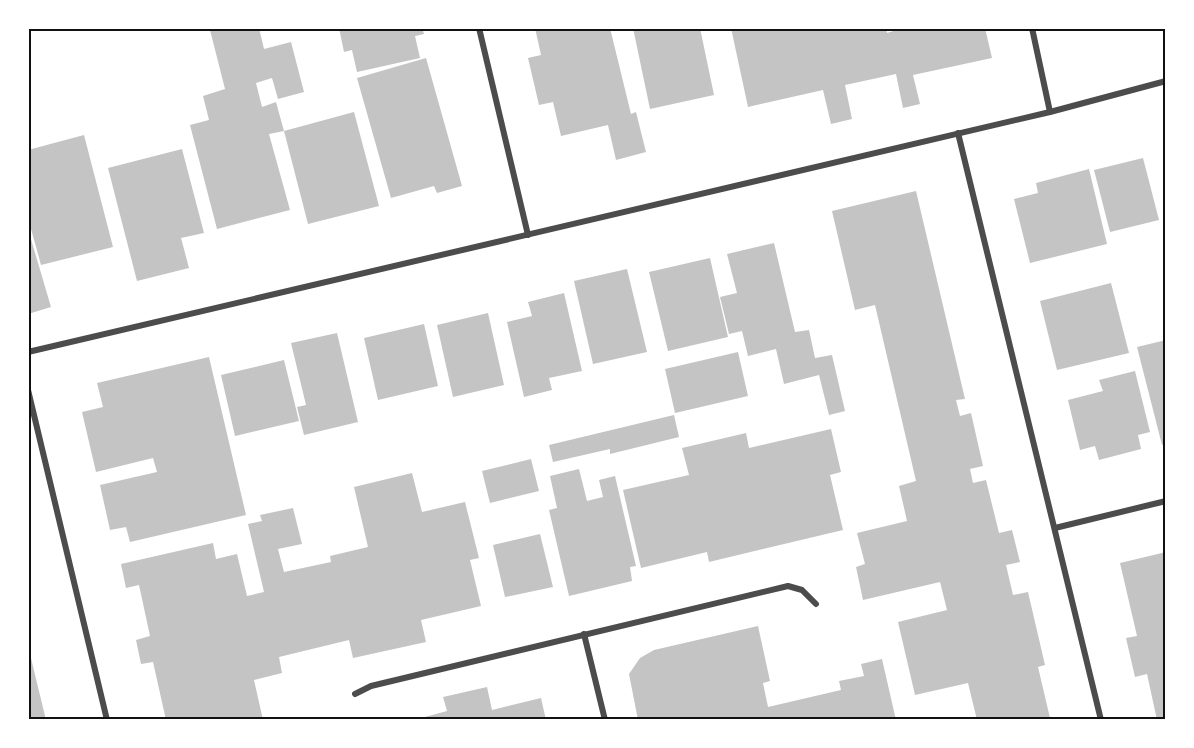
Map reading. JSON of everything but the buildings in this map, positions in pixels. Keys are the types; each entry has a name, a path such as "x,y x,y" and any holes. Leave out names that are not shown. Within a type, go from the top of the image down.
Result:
{"street":[{"path":"479,28 528,235"},
{"path":"1032,28 1050,112"},
{"path":"28,352 1050,112 1166,81"},
{"path":"958,133 1101,720"},
{"path":"28,390 107,720"},
{"path":"1054,528 1166,501"},
{"path":"355,694 370,686 788,586 802,590 816,604"},
{"path":"584,634 605,720"}]}
